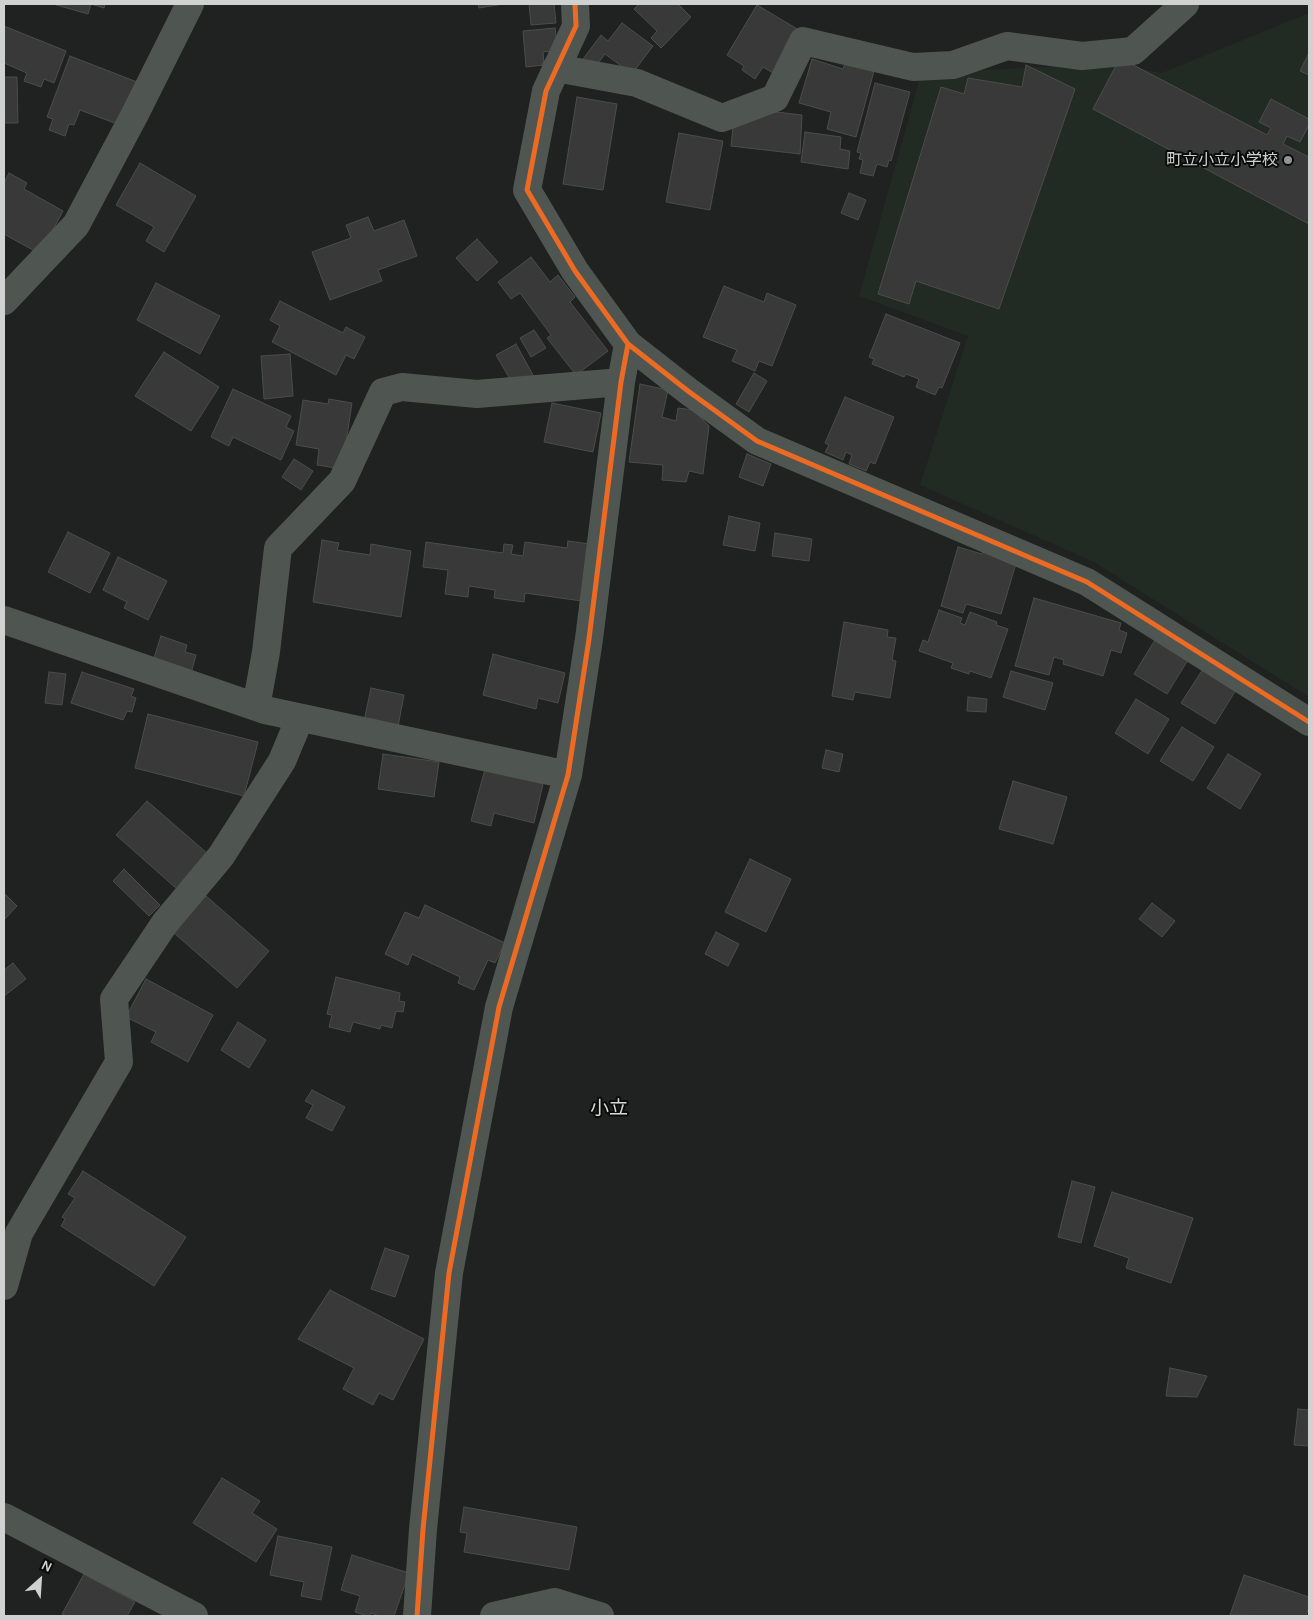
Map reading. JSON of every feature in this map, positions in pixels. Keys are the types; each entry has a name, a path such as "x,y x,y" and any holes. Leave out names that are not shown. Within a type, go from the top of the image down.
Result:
{"street":[{"path":"4,302 76,225 135,114 190,4"},
{"path":"575,4 576,26 546,91 527,190 575,271 628,344 688,391 757,441 1087,582 1309,722"},
{"path":"556,68 637,83 722,118 774,98 803,41 914,67 953,65 1007,46 1082,56 1133,51 1185,4"},
{"path":"416,1616 423,1529 450,1273 499,1007 568,775 589,639 621,382 628,344"},
{"path":"256,707 266,652 278,548 342,481 384,392 402,387 477,394 621,382"},
{"path":"4,620 256,707 568,775"},
{"path":"4,1286 18,1233 120,1062 114,999 165,923 221,856 282,761 300,718"},
{"path":"4,1517 194,1616"},
{"path":"494,1616 555,1602 600,1616"}],"shaded area":[{"path":"1309,13 1309,697 1094,562 920,485 968,336 859,296 921,74 1110,63 1162,73"}],"building":[{"path":"53,4 91,4 88,14"},
{"path":"91,4 105,4 104,8"},
{"path":"478,4 503,4 479,8"},
{"path":"529,4 554,4 556,23 531,25"},
{"path":"639,4 678,4 691,17 661,48 651,38 657,31 634,9"},
{"path":"757,5 799,30 773,73 763,67 755,79 742,70 744,66 727,55"},
{"path":"622,23 653,46 632,74 605,54 592,71 580,63 601,35 608,41"},
{"path":"4,26 66,51 54,83 44,79 41,87 24,81 27,73 4,63"},
{"path":"555,28 558,50 543,52 544,65 526,67 523,31"},
{"path":"1309,53 1309,75 1300,71"},
{"path":"70,56 137,82 120,125 80,110 74,125 69,124 65,136 49,130 53,119 47,117"},
{"path":"1120,58 1267,135 1271,128 1259,122 1271,99 1309,119 1309,125 1300,142 1287,136 1283,144 1309,157 1309,224 1093,109"},
{"path":"812,59 843,69 845,63 874,71 856,137 827,129 831,112 799,103"},
{"path":"1026,65 1075,89 999,309 916,281 909,304 878,294 941,87 964,94 968,78 1022,87"},
{"path":"4,77 17,77 18,123 4,123"},
{"path":"875,83 910,92 891,161 889,160 887,167 877,164 873,176 860,173 863,160 859,159 861,153 857,152"},
{"path":"577,97 617,104 603,190 563,184"},
{"path":"768,111 802,115 800,154 731,146 734,117"},
{"path":"805,132 841,137 840,149 850,151 848,169 801,162"},
{"path":"679,133 723,141 710,210 666,202"},
{"path":"140,163 196,196 164,252 146,241 154,227 116,205"},
{"path":"9,173 27,183 24,189 63,211 40,254 4,234 4,183"},
{"path":"849,193 866,200 858,220 841,213"},
{"path":"368,217 374,231 404,220 417,256 378,270 382,281 330,300 312,252 351,238 346,225"},
{"path":"477,239 498,262 477,281 456,258"},
{"path":"531,257 550,282 558,275 575,297 570,302 608,351 576,375 547,338 551,335 520,293 511,299 498,282"},
{"path":"156,283 220,316 200,354 137,320"},
{"path":"724,286 764,302 767,293 796,305 772,366 759,361 755,371 732,361 737,350 703,337"},
{"path":"280,301 343,333 346,327 365,337 354,359 346,355 336,375 272,342 280,326 270,320"},
{"path":"886,314 960,343 942,388 939,387 935,395 916,387 919,379 906,374 904,377 872,364 874,359 869,357"},
{"path":"534,330 546,348 531,357 520,338"},
{"path":"516,344 533,375 514,386 496,355"},
{"path":"164,352 219,387 191,431 135,396"},
{"path":"290,354 293,396 264,399 261,356"},
{"path":"754,373 767,381 749,412 736,404"},
{"path":"640,384 668,390 662,417 676,421 678,408 693,410 709,426 703,474 689,471 686,482 662,480 663,465 629,462"},
{"path":"233,389 291,416 286,427 294,431 281,460 233,437 229,446 211,437"},
{"path":"845,397 894,417 875,464 870,462 866,471 849,464 852,455 846,452 843,460 825,452 829,445 825,443"},
{"path":"329,399 352,403 342,469 317,465 319,449 296,445 303,400 328,404"},
{"path":"552,403 601,413 593,452 544,442"},
{"path":"747,454 771,464 763,486 739,477"},
{"path":"294,459 313,471 301,490 282,477"},
{"path":"729,516 760,523 755,551 723,545"},
{"path":"68,532 110,553 90,593 48,572"},
{"path":"775,533 812,539 809,561 772,556"},
{"path":"322,540 339,543 337,550 370,555 371,544 411,551 401,617 313,602"},
{"path":"568,541 590,544 582,601 525,593 524,602 494,598 495,590 469,586 468,597 445,594 448,570 423,567 426,542 503,553 504,544 513,545 511,554 523,556 525,542 567,548"},
{"path":"958,547 982,554 983,550 1017,560 1001,614 966,604 963,613 941,606"},
{"path":"118,557 167,581 148,620 124,608 127,602 103,590"},
{"path":"1034,598 1121,623 1119,630 1127,633 1121,653 1111,650 1103,676 1063,664 1064,660 1054,657 1049,675 1015,666"},
{"path":"939,610 962,618 960,623 965,625 970,612 997,622 996,625 1008,629 991,678 970,671 969,674 951,668 953,663 919,651 923,640 928,642"},
{"path":"844,622 888,630 887,637 896,638 892,660 896,661 890,698 855,692 853,700 832,696"},
{"path":"161,636 187,645 185,652 196,655 190,677 152,664"},
{"path":"1155,640 1188,660 1167,694 1134,674"},
{"path":"493,654 565,673 558,703 538,698 536,709 483,695"},
{"path":"1203,669 1236,690 1215,724 1181,703"},
{"path":"1011,671 1053,683 1045,710 1003,697"},
{"path":"49,672 66,674 62,705 45,703"},
{"path":"82,672 134,689 131,696 136,698 132,712 127,711 123,720 71,703"},
{"path":"371,688 404,695 397,732 363,726"},
{"path":"968,697 987,699 986,712 967,711"},
{"path":"1136,699 1169,719 1148,754 1115,733"},
{"path":"148,714 258,742 244,796 135,768"},
{"path":"1182,727 1214,747 1193,781 1160,761"},
{"path":"826,750 843,754 839,772 822,768"},
{"path":"383,754 439,762 434,797 378,789"},
{"path":"1228,754 1261,774 1240,809 1207,788"},
{"path":"485,769 543,784 534,823 494,813 491,826 471,821"},
{"path":"1013,781 1067,797 1053,844 999,829"},
{"path":"147,801 208,854 177,889 116,835"},
{"path":"750,859 791,879 766,932 725,912"},
{"path":"124,869 160,905 149,916 113,881"},
{"path":"4,893 17,906 4,920"},
{"path":"206,896 269,951 237,988 174,933"},
{"path":"1152,903 1175,921 1162,937 1139,919"},
{"path":"425,905 505,943 495,963 488,960 474,990 458,983 460,977 412,954 408,965 385,954 405,912 419,918"},
{"path":"716,932 739,944 728,966 705,954"},
{"path":"13,963 26,979 4,996 4,970"},
{"path":"336,977 400,993 399,1001 405,1002 403,1012 396,1011 392,1028 381,1025 380,1029 353,1022 350,1032 329,1027 332,1015 327,1014"},
{"path":"146,979 213,1015 188,1062 151,1042 156,1032 126,1017"},
{"path":"238,1022 266,1040 249,1068 221,1050"},
{"path":"312,1090 345,1107 332,1131 306,1118 313,1105 305,1101"},
{"path":"83,1171 186,1237 154,1286 61,1226 65,1219 62,1217 75,1198 68,1194"},
{"path":"1072,1181 1095,1187 1081,1243 1058,1237"},
{"path":"1112,1192 1193,1218 1171,1283 1126,1268 1129,1258 1094,1246"},
{"path":"385,1248 409,1256 395,1297 371,1289"},
{"path":"330,1290 424,1339 393,1400 379,1393 373,1405 343,1389 354,1368 298,1339"},
{"path":"1170,1368 1207,1376 1197,1397 1166,1396"},
{"path":"1298,1409 1309,1410 1309,1446 1294,1445"},
{"path":"222,1478 260,1501 252,1513 277,1529 256,1562 193,1523"},
{"path":"464,1507 577,1527 569,1570 464,1552 467,1533 460,1532"},
{"path":"278,1536 332,1547 321,1600 301,1596 304,1582 270,1575"},
{"path":"352,1555 409,1573 394,1616 380,1616 371,1613 368,1616 355,1612 360,1596 341,1590"},
{"path":"84,1574 135,1602 127,1616 67,1616 62,1614"},
{"path":"1244,1575 1309,1597 1309,1607 1306,1616 1230,1615"}],"cycle path":[{"path":"575,4 576,26 546,91 527,190 575,271 628,344 688,391 757,441 1087,582 1309,722"},
{"path":"417,1616 423,1529 449,1273 499,1007 568,775 589,639 621,382 628,344"}],"place":[{"name":"町立小立小学校","path":"1288,160"}],"district":[{"name":"小立","path":"609,1109"}]}
